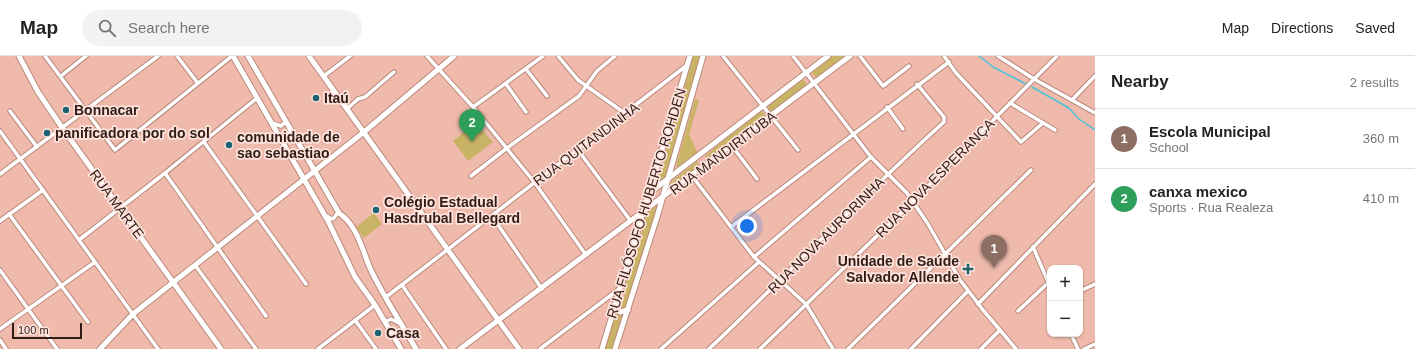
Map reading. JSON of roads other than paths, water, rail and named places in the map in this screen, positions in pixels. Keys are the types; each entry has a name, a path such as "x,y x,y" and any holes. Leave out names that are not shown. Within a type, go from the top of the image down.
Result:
{"street":[{"name":"RUA MARTE","path":"19,56 38,92 63,129 221,349"},
{"path":"44,56 61,76 115,150 197,82 233,56 317,202 347,263 375,305 401,349"},
{"path":"61,76 86,56"},
{"path":"0,174 63,129 158,56"},
{"path":"177,56 197,82"},
{"path":"248,56 338,212 352,226 370,268 416,349"},
{"path":"309,56 519,349"},
{"path":"324,76 350,56"},
{"path":"427,56 473,107 535,183 586,255"},
{"path":"100,349 133,314 364,132 454,56"},
{"path":"473,107 543,56"},
{"path":"558,56 578,80 626,114"},
{"path":"471,176 506,148 579,96 597,70 616,56"},
{"name":"RUA FILÓSOFO HUBERTO ROHDEN","path":"602,349 690,56"},
{"name":"RUA FILÓSOFO HUBERTO ROHDEN","path":"616,349 663,198 703,56"},
{"path":"723,56 798,150"},
{"path":"793,56 871,158 907,193 968,291 1016,349"},
{"name":"RUA MANDIRITUBA","path":"648,194 828,56"},
{"name":"RUA MANDIRITUBA","path":"460,349 542,289 644,209 663,198 850,56"},
{"path":"860,56 883,86 909,66"},
{"path":"944,56 956,73 1021,142 1043,123"},
{"path":"998,56 1034,79 1095,112"},
{"name":"RUA NOVA ESPERANÇA","path":"760,349 912,202 1057,56"},
{"path":"731,227 917,84 949,62"},
{"name":"RUA QUITANDINHA","path":"386,297 688,65"},
{"path":"526,69 547,96"},
{"path":"348,109 358,99 366,97 394,72"},
{"path":"672,78 679,75 684,79"},
{"path":"1072,100 1095,76"},
{"path":"506,84 526,112"},
{"name":"RUA NOVA AURORINHA","path":"709,349 781,281 887,173 944,122 944,117 917,84"},
{"path":"79,240 258,98"},
{"path":"1010,103 1055,130"},
{"path":"887,108 903,129"},
{"path":"10,110 37,147"},
{"path":"271,123 281,126 286,121"},
{"path":"0,131 158,349"},
{"path":"282,140 285,134 289,133 295,138"},
{"path":"204,142 306,284"},
{"path":"732,146 757,179"},
{"path":"578,150 631,219 638,218 641,222"},
{"path":"696,158 703,160 703,168"},
{"path":"754,257 871,158"},
{"path":"673,164 676,169 682,169"},
{"path":"848,349 1031,170"},
{"path":"165,173 266,316"},
{"path":"692,176 754,257 806,304 833,349"},
{"path":"978,304 1095,184"},
{"path":"0,221 43,190"},
{"path":"317,202 328,217 334,218 338,212"},
{"path":"9,214 88,322"},
{"path":"492,216 542,289"},
{"path":"1033,247 1047,280"},
{"path":"0,329 95,262"},
{"path":"661,349 759,262"},
{"path":"195,265 256,349"},
{"path":"0,270 57,349"},
{"path":"1083,290 1095,284"},
{"path":"402,285 446,349"},
{"path":"1018,311 1047,287"},
{"path":"540,349 619,289"},
{"path":"911,349 968,291"},
{"path":"608,298 612,299 620,312 628,310"},
{"path":"318,349 375,305"},
{"path":"385,322 394,319 409,337"},
{"path":"355,320 376,349"},
{"path":"982,349 1000,330"},
{"path":"1072,337 1078,349"},
{"path":"0,340 6,349"},
{"path":"1084,349 1095,344"}],"waterway":[{"path":"979,56 993,67 1026,84"},
{"path":"1032,87 1069,108 1079,119 1095,130"}],"place":[{"name":"Itaú","path":"316,98"},
{"name":"Bonnacar","path":"66,110"},
{"name":"panificadora por do sol","path":"47,133"},
{"name":"canxa mexico","path":"472,142"},
{"name":"comunidade de sao sebastiao","path":"229,145"},
{"name":"Colégio Estadual Hasdrubal Bellegard","path":"376,210"},
{"name":"Escola Municipal","path":"994,268"},
{"name":"Unidade de Saúde Salvador Allende","path":"968,269"},
{"name":"Casa","path":"378,333"}]}
